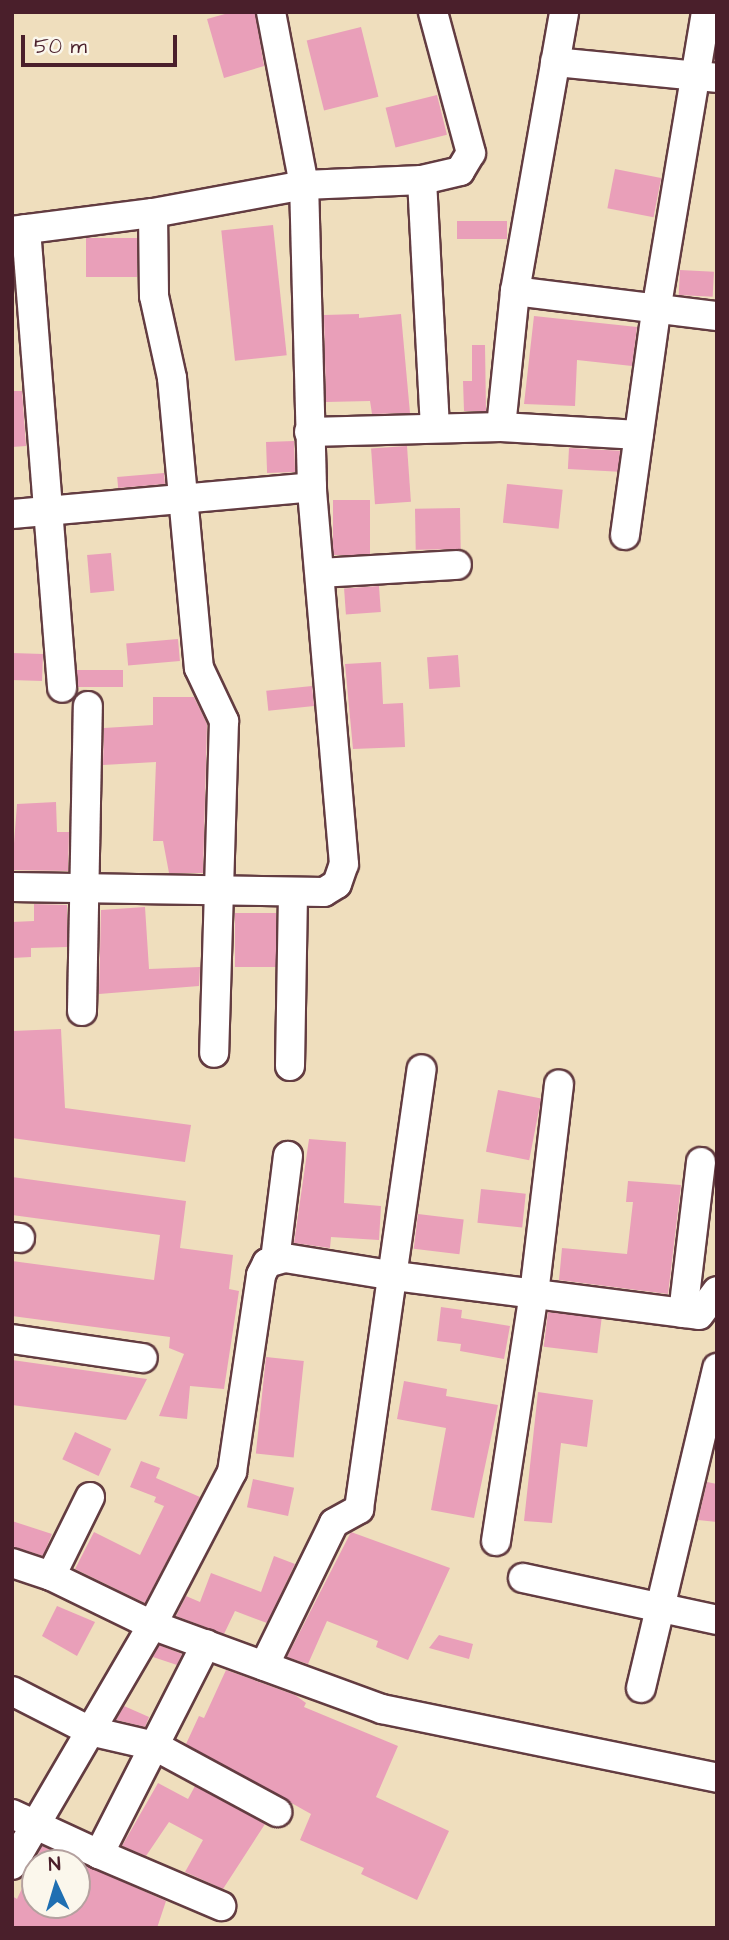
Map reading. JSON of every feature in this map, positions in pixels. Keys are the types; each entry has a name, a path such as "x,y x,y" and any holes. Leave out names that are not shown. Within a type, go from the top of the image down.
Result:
{"street":[{"path":"12,887 324,892 337,884 344,864 312,486 304,185 271,12"},
{"path":"62,688 19,230 153,213 304,185 422,180 460,171 471,153 433,12"},
{"path":"501,427 515,291 564,12"},
{"path":"625,535 656,311 706,77 706,12"},
{"path":"555,62 706,77"},
{"path":"422,180 435,426"},
{"path":"153,213 155,296 172,378 181,498 199,668 223,721 214,1053"},
{"path":"515,291 656,311 717,316"},
{"path":"309,432 435,426 639,435"},
{"path":"12,514 312,486"},
{"path":"321,573 457,565"},
{"path":"82,1011 88,706"},
{"path":"290,1066 293,892"},
{"path":"264,1666 334,1523 359,1509 395,1276 422,1069"},
{"path":"496,1541 534,1294 559,1084"},
{"path":"275,1260 288,1156"},
{"path":"700,1316 701,1162"},
{"path":"12,1865 23,1819 90,1731 152,1625 232,1472 261,1275 267,1263 285,1258 395,1276 700,1316"},
{"path":"700,1316 717,1291"},
{"path":"12,1339 143,1358"},
{"path":"641,1688 717,1368"},
{"path":"51,1576 90,1497"},
{"path":"12,1563 51,1576 152,1625 382,1709 435,1723 717,1778"},
{"path":"523,1578 717,1620"},
{"path":"99,1854 206,1644"},
{"path":"12,1691 90,1731 155,1746 277,1812"},
{"path":"23,1819 221,1906"}],"building":[{"path":"232,12 255,12 264,66 224,78 207,19"},
{"path":"361,27 378,97 324,110 307,41"},
{"path":"437,95 447,135 395,148 386,108"},
{"path":"615,169 661,178 654,217 607,208"},
{"path":"457,221 507,221 507,239 457,239"},
{"path":"273,225 287,355 235,361 221,230"},
{"path":"86,238 137,238 137,277 86,277"},
{"path":"680,270 714,272 713,297 679,295"},
{"path":"359,314 359,318 401,314 410,413 372,414 370,401 326,402 324,315"},
{"path":"534,316 637,327 632,366 577,360 575,406 524,404"},
{"path":"472,345 485,345 486,411 464,411 463,381 472,381"},
{"path":"12,391 22,391 26,446 12,447"},
{"path":"294,441 295,472 267,473 266,442"},
{"path":"407,446 411,502 375,504 371,449"},
{"path":"569,448 620,451 619,472 568,469"},
{"path":"164,473 165,484 118,488 117,477"},
{"path":"507,484 563,490 559,529 503,523"},
{"path":"333,500 370,500 370,555 333,555"},
{"path":"460,508 461,549 416,550 415,509"},
{"path":"111,553 114,591 90,593 87,555"},
{"path":"379,586 381,612 346,614 344,588"},
{"path":"178,639 180,661 128,665 126,644"},
{"path":"12,653 43,654 42,681 12,680"},
{"path":"458,655 460,687 429,689 427,657"},
{"path":"381,662 383,704 403,703 405,747 353,749 345,664"},
{"path":"77,670 123,670 123,687 77,687"},
{"path":"312,686 314,706 268,711 266,691"},
{"path":"153,697 194,697 207,724 203,873 169,873 163,841 153,841 156,762 103,765 104,728 153,725"},
{"path":"56,802 57,832 69,832 68,871 12,870 17,804"},
{"path":"34,904 67,905 67,947 31,948 31,957 12,958 12,922 34,921"},
{"path":"145,907 149,969 200,967 199,986 99,994 101,910"},
{"path":"235,913 276,913 276,967 235,967"},
{"path":"61,1029 65,1108 191,1125 185,1162 12,1138 12,1031"},
{"path":"498,1090 541,1098 529,1160 486,1152"},
{"path":"309,1139 346,1142 344,1203 381,1206 379,1240 331,1237 330,1248 294,1243"},
{"path":"12,1177 186,1201 180,1248 233,1255 229,1289 239,1291 224,1389 190,1386 187,1419 159,1416 184,1354 169,1348 170,1337 12,1316 12,1261 154,1280 160,1235 12,1215"},
{"path":"628,1181 681,1185 668,1294 559,1280 562,1248 627,1254 633,1202 626,1202"},
{"path":"481,1189 526,1194 522,1228 477,1223"},
{"path":"418,1214 464,1220 459,1254 414,1249"},
{"path":"441,1307 462,1310 461,1318 510,1326 504,1359 460,1351 461,1344 437,1341"},
{"path":"548,1312 602,1319 597,1353 544,1347"},
{"path":"266,1357 304,1361 294,1457 256,1453"},
{"path":"12,1360 147,1379 126,1420 12,1405"},
{"path":"404,1381 447,1389 446,1396 498,1405 474,1518 431,1510 446,1428 397,1419"},
{"path":"538,1392 593,1400 587,1447 561,1443 552,1523 524,1521"},
{"path":"75,1432 111,1449 99,1476 62,1459"},
{"path":"141,1461 160,1468 156,1478 200,1497 145,1603 75,1569 94,1532 140,1555 164,1506 154,1502 156,1497 130,1487"},
{"path":"253,1479 294,1488 288,1516 247,1507"},
{"path":"707,1482 717,1484 717,1522 698,1520"},
{"path":"12,1521 52,1534 43,1556 12,1546"},
{"path":"351,1532 450,1568 408,1660 376,1647 378,1641 327,1621 308,1664 287,1657"},
{"path":"274,1556 295,1564 267,1623 235,1611 224,1634 176,1616 186,1596 200,1602 211,1573 261,1592"},
{"path":"57,1606 95,1622 77,1656 42,1636"},
{"path":"439,1635 473,1644 469,1659 429,1648"},
{"path":"159,1645 182,1654 177,1665 153,1657"},
{"path":"226,1670 295,1695 306,1703 304,1707 398,1746 376,1797 449,1831 417,1900 361,1874 364,1868 300,1840 311,1814 186,1744 199,1716 204,1718"},
{"path":"124,1706 149,1717 145,1727 116,1720"},
{"path":"158,1783 188,1799 195,1786 265,1824 223,1889 185,1872 203,1840 169,1822 146,1856 122,1846"},
{"path":"91,1868 166,1901 157,1928 12,1928 12,1896 17,1899 21,1891 21,1919 91,1919"}]}
